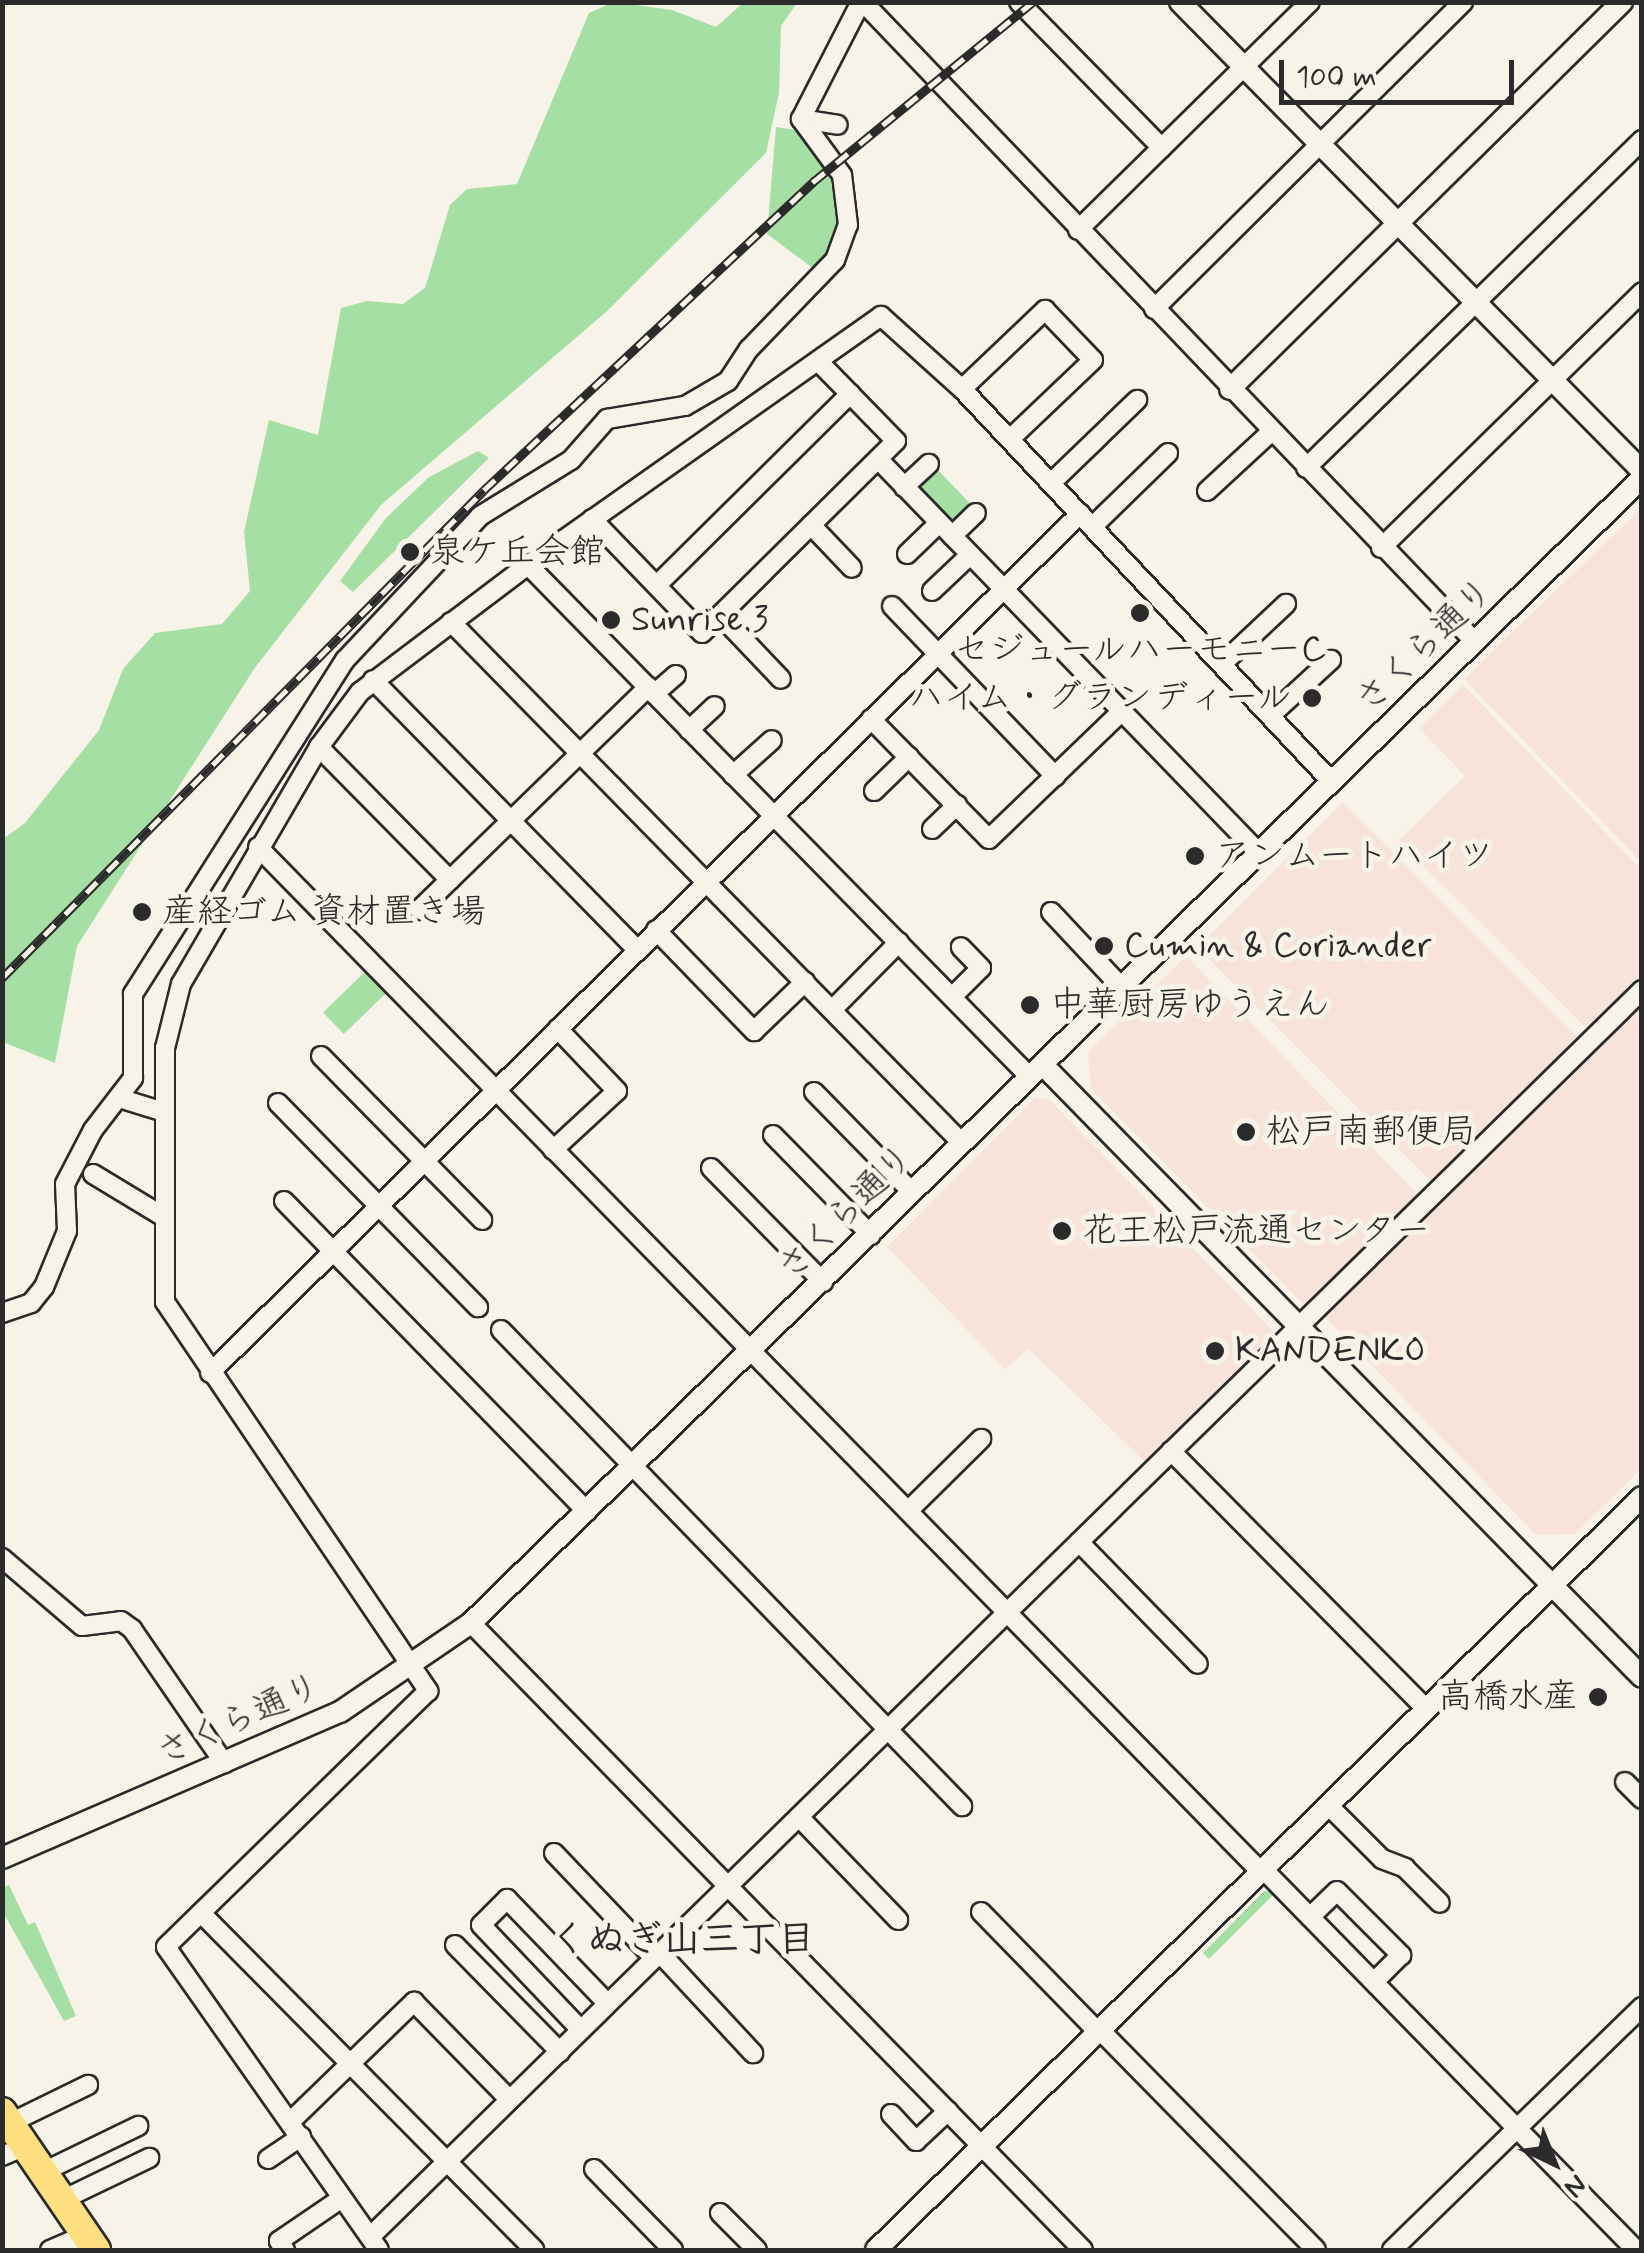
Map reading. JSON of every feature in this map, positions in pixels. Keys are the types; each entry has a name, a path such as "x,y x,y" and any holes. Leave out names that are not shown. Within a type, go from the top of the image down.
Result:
{"highway":[{"path":"10,2134 43,2172 91,2243"}],"street":[{"path":"801,119 862,2 1475,642"},
{"path":"1020,2 1162,148"},
{"path":"1180,2 1642,474"},
{"path":"1078,230 1310,2"},
{"path":"1154,309 1463,2"},
{"path":"1230,388 1622,2"},
{"path":"801,119 838,125"},
{"path":"2,1313 31,1304 44,1287 68,1232 66,1184 93,1130 122,1099 134,1078 133,994 345,660 480,516 571,460 607,420 684,406 728,380 835,260 848,225 842,175 801,119"},
{"path":"1306,468 1642,140"},
{"path":"1381,548 1642,292"},
{"path":"962,389 1045,310 1093,360 1010,439"},
{"path":"1332,782 962,389 882,316 592,519 373,680 319,747 181,984 165,1048 165,1302 428,1690 166,1946 375,2243 446,2162 1642,990"},
{"path":"592,519 702,632 896,441 818,361"},
{"path":"656,585 850,394"},
{"path":"1052,483 1137,400"},
{"path":"1207,491 1271,432"},
{"path":"210,1372 1004,589 1168,454"},
{"path":"878,459 1260,854"},
{"path":"904,487 928,464"},
{"name":"さくら通り","path":"2,1858 340,1712 411,1669 470,1623 1260,854 1642,474"},
{"path":"907,554 976,513"},
{"path":"811,525 852,568"},
{"path":"932,592 970,555"},
{"path":"528,565 952,996 1037,1071 1297,1326 1642,1678"},
{"path":"1222,664 1286,604"},
{"path":"892,606 1055,776"},
{"path":"720,615 780,678"},
{"path":"450,622 962,1143"},
{"path":"1270,716 1331,660"},
{"path":"419,910 579,754 651,691 676,675"},
{"path":"373,680 636,949"},
{"path":"689,730 715,706"},
{"path":"872,719 990,839 1122,711"},
{"path":"733,775 772,740"},
{"path":"319,747 450,880"},
{"path":"874,790 909,757"},
{"path":"932,829 957,806"},
{"path":"258,847 1636,2250"},
{"path":"1051,912 1122,988"},
{"path":"656,930 754,1031 806,982"},
{"path":"832,1009 899,942"},
{"path":"952,996 982,968 961,947"},
{"path":"553,1150 616,1091 558,1029"},
{"path":"321,1056 482,1220"},
{"path":"814,1092 911,1191"},
{"path":"122,1099 164,1112"},
{"path":"278,1104 478,1307"},
{"path":"773,1135 871,1235"},
{"path":"711,1168 823,1282"},
{"path":"93,1174 164,1216"},
{"path":"284,1201 587,1512"},
{"path":"501,1330 962,1806"},
{"path":"908,1511 981,1440"},
{"path":"1171,1451 1425,1708"},
{"path":"876,2250 1642,1497"},
{"path":"1079,1542 1198,1664"},
{"path":"2,1558 82,1626 120,1622 132,1629 224,1763"},
{"path":"470,1623 1083,2250"},
{"path":"1625,1782 1642,1799"},
{"path":"1328,1805 1382,1859 1405,1868 1440,1904"},
{"path":"799,1817 898,1920"},
{"path":"554,1854 753,2054"},
{"path":"1310,1917 1337,1891 1401,1955 1375,1981"},
{"path":"581,2030 481,1925 508,1899 608,2003"},
{"path":"981,1912 1316,2250"},
{"path":"201,1913 535,2250"},
{"path":"455,1945 560,2052"},
{"path":"268,2160 350,2065 414,2002 510,2100"},
{"path":"1399,2248 1642,2007"},
{"path":"10,2134 76,2084"},
{"path":"892,2114 916,2140 948,2112"},
{"path":"43,2172 138,2126"},
{"path":"62,2200 148,2158"},
{"path":"594,2169 673,2250"},
{"path":"286,2250 279,2241 342,2198"},
{"path":"720,2213 757,2250"},
{"path":"50,2250 91,2243"}],"shaded area":[{"path":"1641,508 1641,862 1464,679"},
{"path":"1463,685 1641,869 1641,979 1589,1031 1398,841 1465,776 1419,728"},
{"path":"1343,802 1580,1039 1434,1185 1197,948"},
{"path":"1186,956 1420,1197 1306,1307 1091,1089 1088,1052"},
{"path":"1641,1000 1641,1469 1575,1534 1536,1535 1321,1313"},
{"path":"1035,1098 1050,1100 1278,1336 1145,1462 1029,1349 1005,1369 887,1247"}],"green space":[{"path":"614,2 672,10 716,27 743,3 797,3 781,26 779,93 766,153 606,312 381,505 254,669 77,946 55,1063 3,1042 3,839 25,823 99,730 123,669 155,633 222,624 250,591 244,532 269,420 318,435 341,308 367,301 403,304 425,288 450,205 467,189 517,184 589,13"},
{"path":"776,127 803,131 839,181 845,225 832,258 818,272 767,234"},
{"path":"478,451 489,458 353,592 340,581 386,518 429,477"},
{"path":"934,466 974,507 952,528 912,487"},
{"path":"369,968 390,990 344,1034 323,1012"},
{"path":"9,1885 28,1925 35,1922 76,2016 64,2021 3,1912 3,1887"},
{"path":"1264,1891 1277,1891 1209,1959 1203,1953"}],"railway":[{"path":"2,978 484,490 813,182 1033,2"}],"place":[{"name":"泉ケ丘会館","path":"410,552"},
{"name":"セジュールハーモニーC","path":"1140,613"},
{"name":"Sunrise 3","path":"611,620"},
{"name":"ハイム・グランディール","path":"1312,698"},
{"name":"アンムートハイツ","path":"1195,856"},
{"name":"産経ゴム 資材置き場","path":"142,912"},
{"name":"Cumin & Coriander","path":"1104,946"},
{"name":"中華厨房ゆうえん","path":"1030,1005"},
{"name":"松戸南郵便局","path":"1246,1132"},
{"name":"花王松戸流通センター","path":"1062,1231"},
{"name":"KANDENKO","path":"1215,1351"},
{"name":"高橋水産","path":"1598,1697"}],"district":[{"name":"くぬぎ山三丁目","path":"682,1941"}]}
